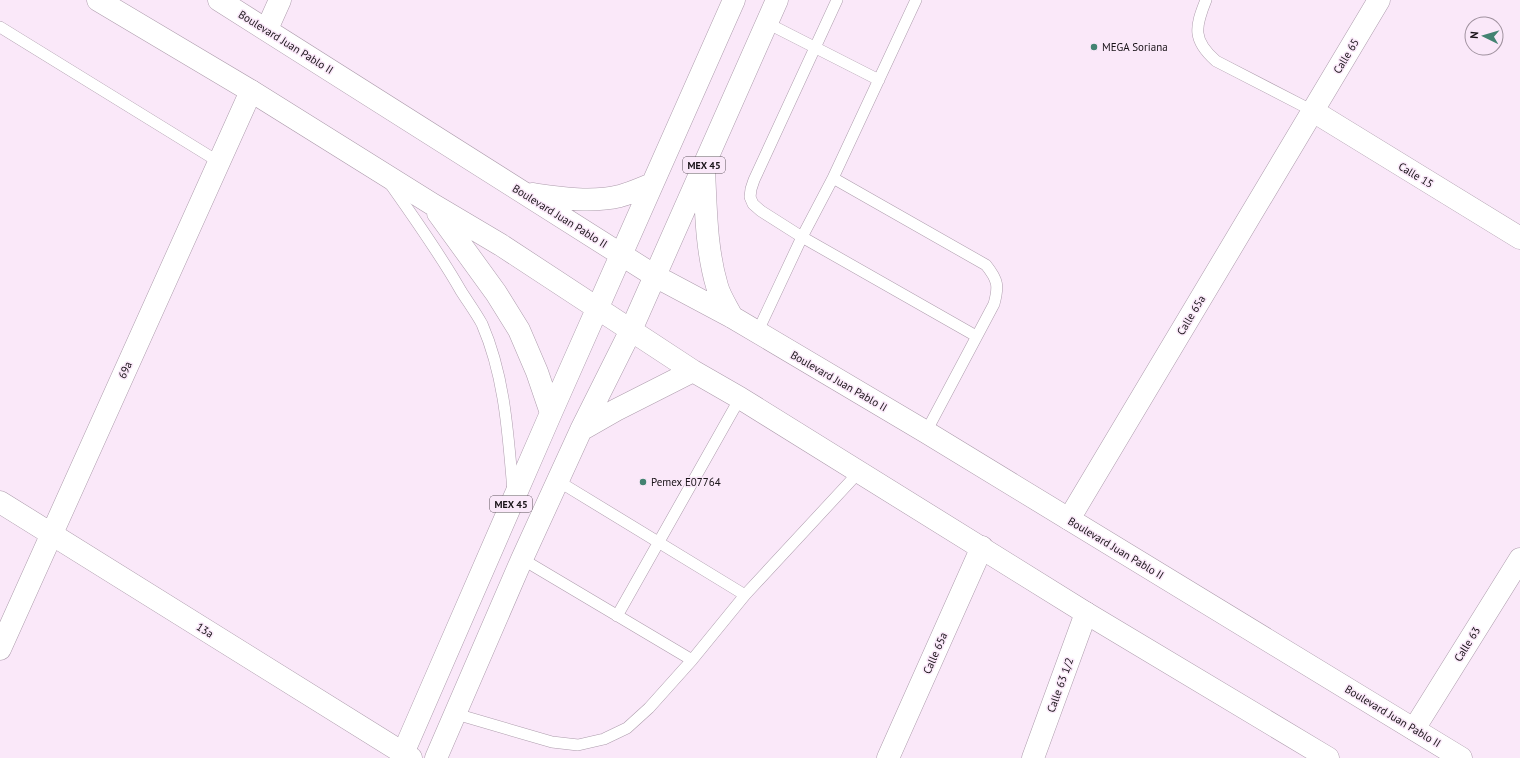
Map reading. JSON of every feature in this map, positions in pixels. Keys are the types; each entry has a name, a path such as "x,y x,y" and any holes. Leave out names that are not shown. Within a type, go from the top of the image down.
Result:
{"main road":[{"path":"98,0 251,91 432,204 501,245 694,371 1086,613 1328,758"},
{"name":"Boulevard Juan Pablo II","path":"219,0 655,276 732,317 926,432 1461,758"},
{"path":"267,30 280,0"},
{"name":"MEX 45","path":"405,756 514,498 734,0"},
{"name":"MEX 45","path":"436,758 522,559 581,430 631,330 777,0"},
{"name":"Calle 65","path":"1313,111 1379,0"},
{"name":"69a","path":"0,649 251,91"},
{"name":"Calle 15","path":"1313,111 1520,238"},
{"name":"Calle 65a","path":"1068,519 1313,111"},
{"path":"704,165 706,212 711,258 718,287 732,317"},
{"path":"523,192 562,198 589,199 619,196 652,184"},
{"path":"432,204 492,286 520,330 537,372 551,413"},
{"path":"581,430 616,410 694,371"},
{"name":"13a","path":"0,502 405,756"},
{"name":"Calle 65a","path":"888,758 982,548"},
{"name":"Calle 63","path":"1414,729 1520,559"},
{"name":"Calle 63 1/2","path":"1033,758 1086,613"}],"lane":[{"path":"837,0 754,180 750,197 761,211 802,237 976,336"},
{"path":"757,333 802,237 833,178 916,0"},
{"path":"1206,0 1200,17 1198,31 1200,42 1206,52 1216,61 1313,111"},
{"path":"767,23 879,80"},
{"path":"0,27 219,162"},
{"path":"382,173 432,243 481,324 493,356 502,390 508,430 514,498"},
{"path":"833,178 986,265 994,275 998,290 994,304 926,432"},
{"path":"617,616 740,398"},
{"path":"456,714 552,742 578,744 604,739 627,728 649,708 692,660 745,595 859,472"},
{"path":"558,481 745,595"},
{"path":"522,559 692,660"}],"place":[{"name":"MEGA Soriana","path":"1094,47"},
{"name":"Pemex E07764","path":"643,482"}]}
